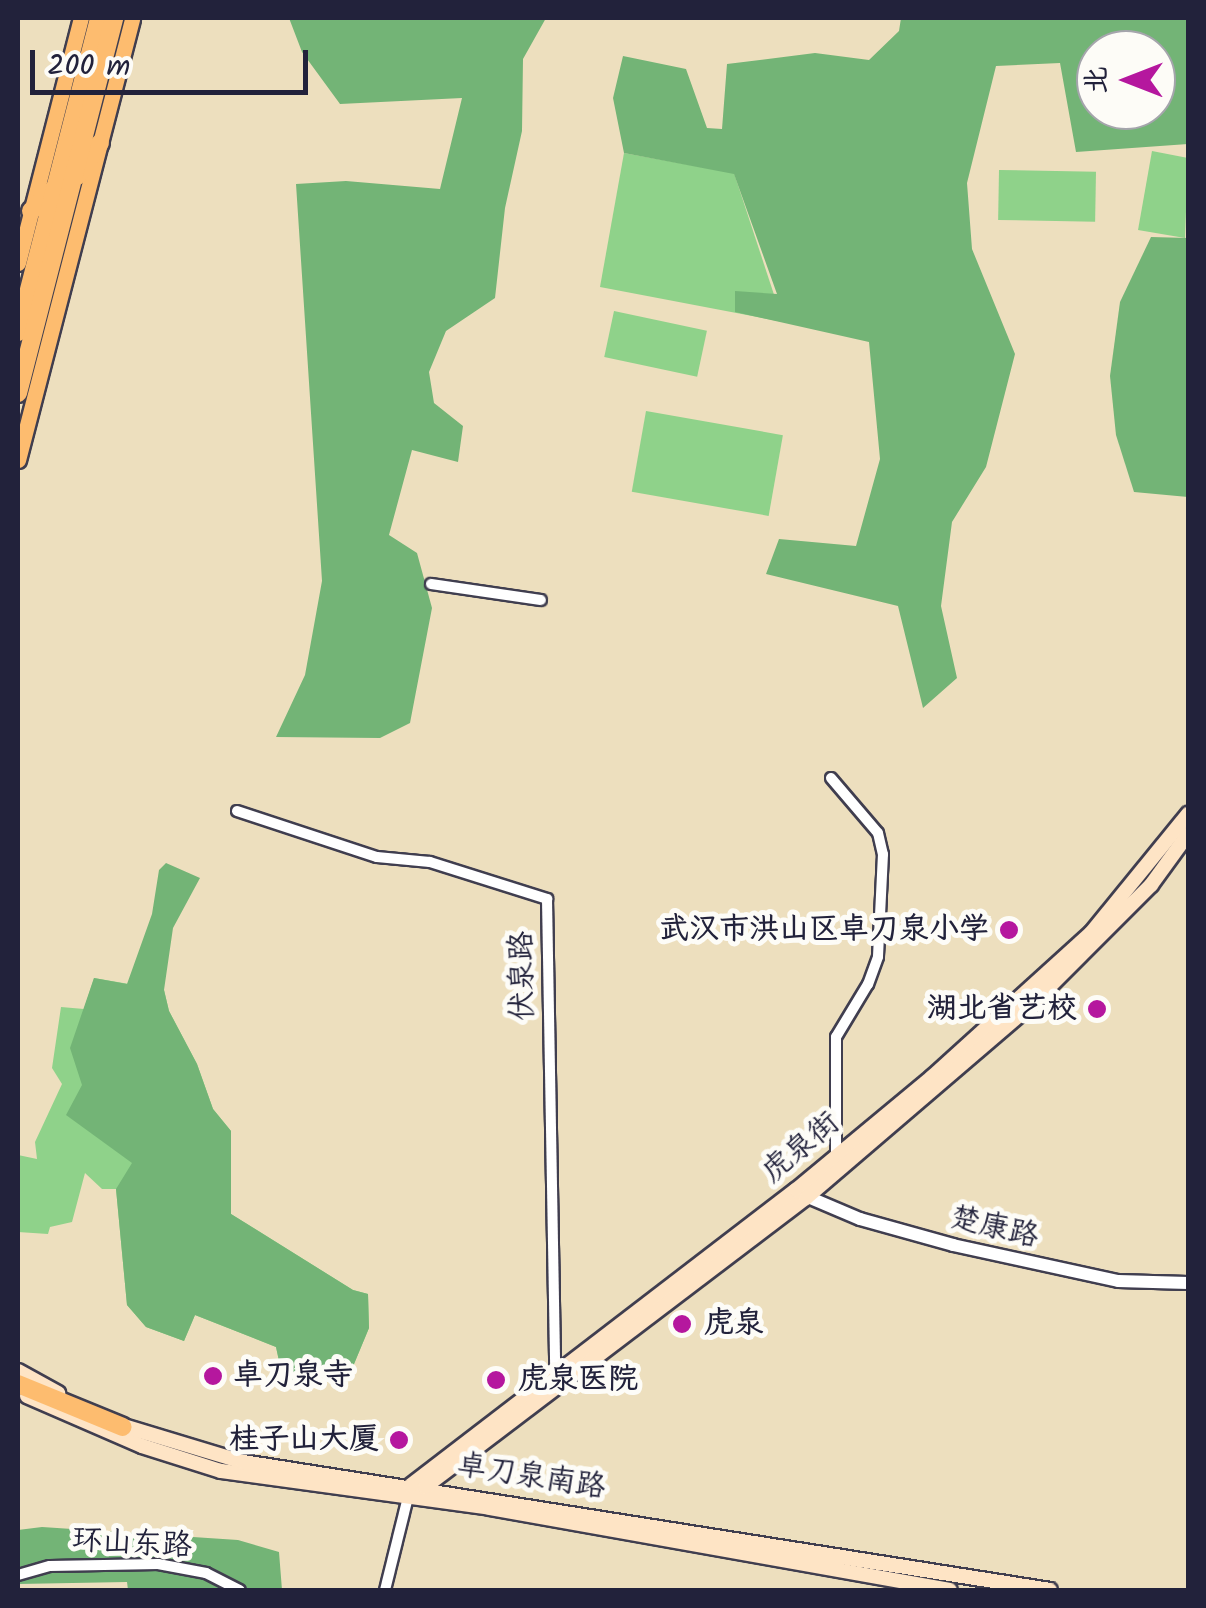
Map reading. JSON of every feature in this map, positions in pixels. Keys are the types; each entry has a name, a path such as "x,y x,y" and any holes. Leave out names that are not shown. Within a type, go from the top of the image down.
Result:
{"highway":[{"path":"18,393 98,18"},
{"path":"18,332 114,18"},
{"path":"23,217 62,187 100,143"},
{"path":"18,1388 123,1427"}],"main road":[{"path":"18,262 23,217 81,18"},
{"path":"18,460 132,18"},
{"name":"虎泉街","path":"415,1490 555,1375 801,1194 836,1154 990,1027 1092,933 1188,814"},
{"name":"虎泉街","path":"415,1490 462,1462 801,1194 1028,1008 1151,885 1188,834"},
{"name":"卓刀泉南路","path":"18,1371 123,1427 243,1462 415,1490 950,1590"},
{"name":"卓刀泉南路","path":"18,1388 142,1446 205,1467 278,1481 458,1492 1050,1590"},
{"path":"458,1492 462,1462"}],"street":[{"path":"431,584 541,600"},
{"path":"831,778 878,833 882,854 878,957 868,984 836,1037 836,1154"},
{"name":"伏泉路","path":"238,811 378,857 430,862 547,899 555,1375"},
{"name":"楚康路","path":"801,1194 953,1245 1118,1280 1188,1283"},
{"path":"385,1590 415,1490"},
{"name":"环山东路","path":"18,1574 50,1566 158,1564 206,1573 240,1590"}],"green space":[{"path":"289,18 546,18 523,59 522,131 505,208 495,298 446,331 429,372 434,403 463,426 458,462 412,450 389,535 417,553 432,608 410,723 380,738 276,737 305,675 322,581 296,184 346,181 440,189 462,98 340,104 302,52"},
{"path":"901,18 1188,18 1188,144 1076,152 1060,63 996,66 967,183 972,249 1015,354 986,467 952,522 941,606 957,678 923,708 898,606 766,574 779,539 856,546 880,459 869,342 735,312 735,291 777,294 734,174 624,153 613,98 623,56 686,69 707,128 722,129 727,64 815,53 869,60 899,31"},
{"path":"1152,151 1188,158 1185,238 1138,230"},
{"path":"624,153 734,173 783,322 600,287"},
{"path":"999,170 1096,172 1095,222 998,220"},
{"path":"1151,237 1188,238 1188,497 1134,492 1116,435 1110,376 1120,302"},
{"path":"614,311 707,331 697,377 604,357"},
{"path":"646,411 783,435 769,516 632,492"},
{"path":"166,863 200,878 173,928 164,990 169,1011 197,1064 213,1109 231,1131 231,1214 353,1290 368,1294 369,1328 349,1376 303,1370 295,1386 284,1384 276,1347 195,1315 184,1341 146,1327 127,1305 116,1189 132,1163 66,1115 82,1085 70,1048 94,978 127,984 152,914 159,870"},
{"path":"94,978 164,990 169,1011 197,1064 213,1109 231,1131 231,1214 353,1290 368,1294 369,1328 349,1376 303,1370 295,1386 284,1384 276,1347 195,1315 184,1341 146,1327 127,1305 116,1189 102,1189 85,1173 72,1222 50,1227 48,1234 18,1232 18,1155 37,1159 35,1142 62,1084 52,1068 61,1007 84,1009"},
{"path":"42,1527 238,1540 279,1552 282,1590 128,1590 127,1582 18,1584 18,1530"}],"place":[{"name":"武汉市洪山区卓刀泉小学","path":"1009,930"},
{"name":"湖北省艺校","path":"1097,1009"},
{"name":"虎泉","path":"682,1324"},
{"name":"卓刀泉寺","path":"213,1376"},
{"name":"虎泉医院","path":"496,1380"},
{"name":"桂子山大厦","path":"399,1440"}]}
